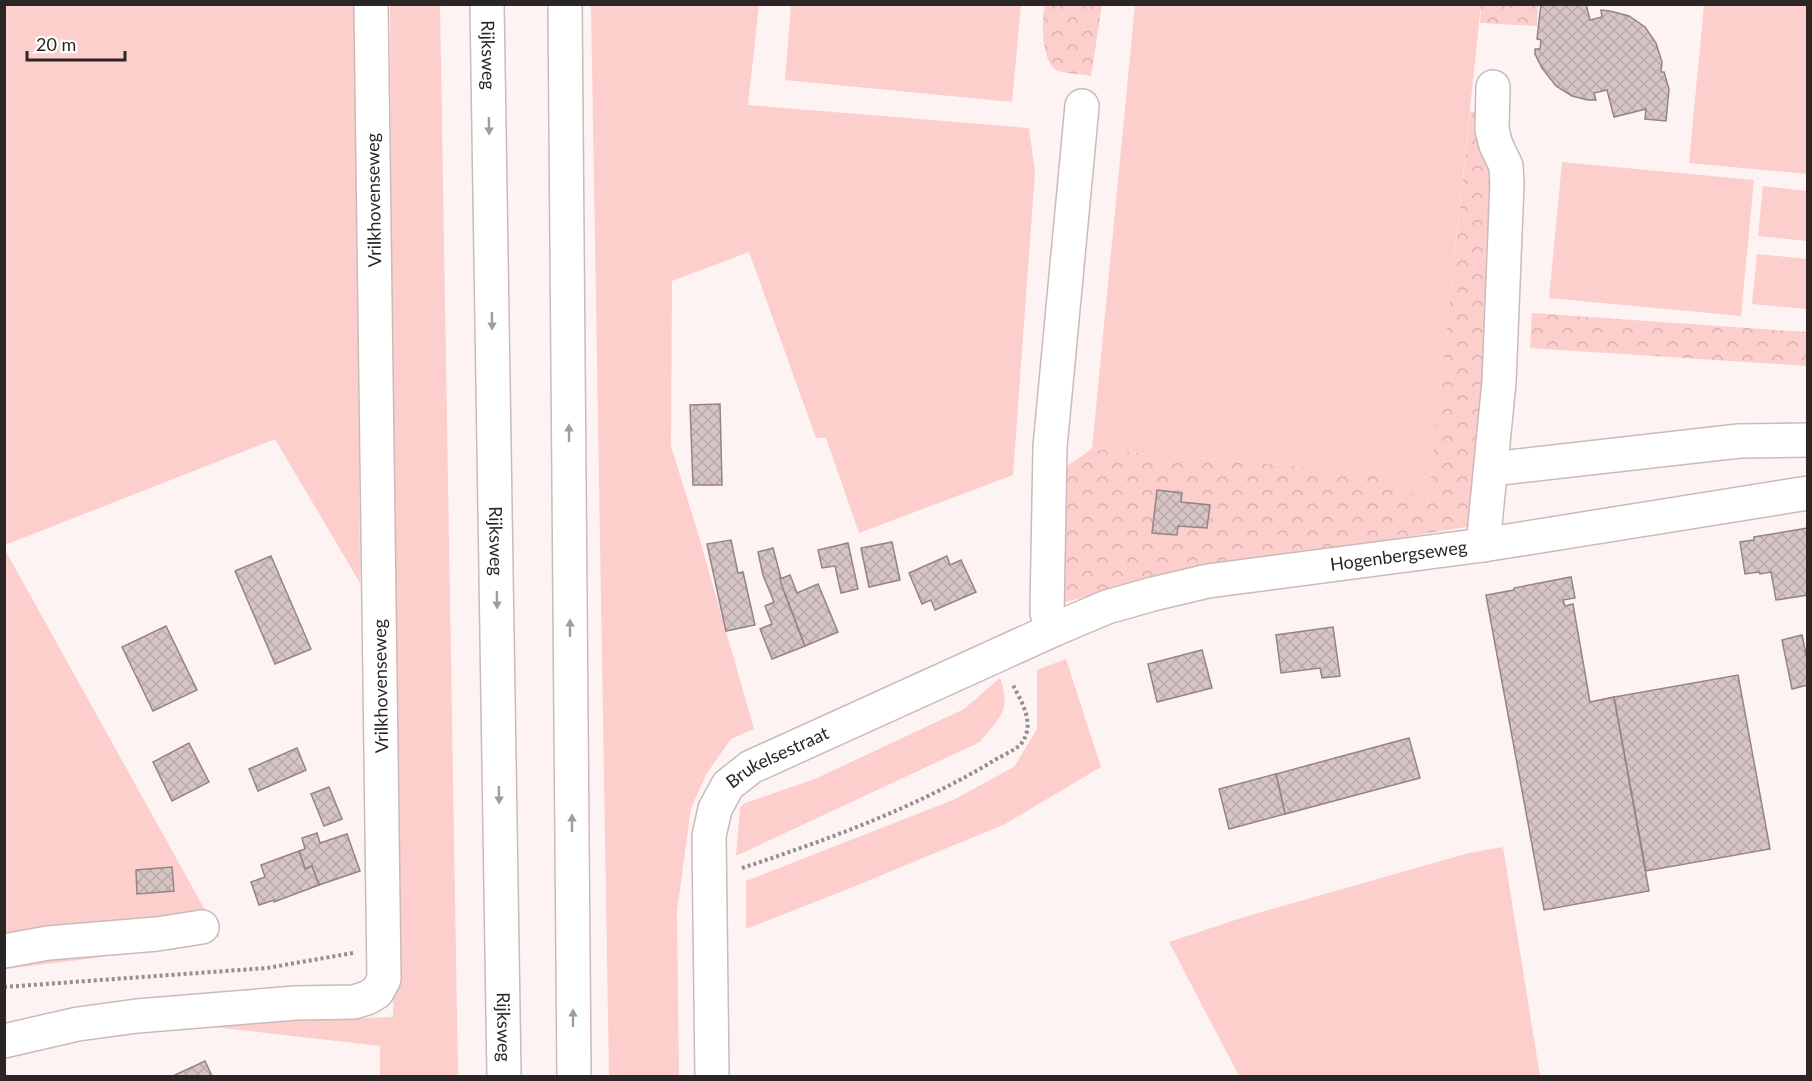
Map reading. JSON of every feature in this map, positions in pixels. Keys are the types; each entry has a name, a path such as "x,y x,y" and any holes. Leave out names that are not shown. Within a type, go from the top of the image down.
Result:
{"main road":[{"name":"Vrilkhovenseweg","path":"6,1034 137,1016 295,1003 354,1002 377,992 384,979 371,4"},
{"name":"Rijksweg","path":"488,4 504,1077"},
{"path":"565,4 574,1077"},
{"path":"1483,545 1499,382 1506,184 1506,166 1492,130 1493,87"},
{"path":"1055,629 1047,613 1050,447 1082,106"},
{"path":"1491,469 1739,441 1808,440"},
{"name":"Hogenbergseweg","path":"998,654 1107,607 1208,581 1483,545 1808,493"},
{"name":"Brukelsestraat","path":"711,1077 709,836 715,809 728,785 751,766 998,654"},
{"path":"4,951 48,943 157,934 202,927"}],"path":[{"path":"738,869 811,845 911,804 1020,745 1027,730 1028,715 998,654"},
{"path":"4,987 267,968 356,953"}],"green space":[{"path":"4,5 356,5 360,583 275,439 5,545"},
{"path":"390,5 440,5 458,1076 380,1076 380,1046 196,1025 393,1017"},
{"path":"591,5 759,5 748,105 1029,128 1035,172 1013,475 859,533 826,438 816,438 749,252 672,281 671,446 754,729 731,739 707,773 691,808 677,911 679,1076 609,1076"},
{"path":"791,5 1021,5 1012,102 785,80"},
{"path":"1045,5 1102,5 1091,76 1062,72 1052,67 1045,51 1043,21"},
{"path":"1135,5 1481,5 1428,506 1388,474 1092,449"},
{"path":"1481,5 1538,5 1537,26 1480,23"},
{"path":"1704,5 1807,5 1807,174 1689,163"},
{"path":"1470,112 1493,113 1496,164 1472,526 1227,566 1126,586 1058,604 1058,472 1092,449 1388,474 1428,505"},
{"path":"1562,162 1754,180 1741,316 1549,298"},
{"path":"1763,186 1807,191 1807,241 1758,236"},
{"path":"1757,254 1807,259 1807,309 1752,304"},
{"path":"1532,313 1807,332 1807,366 1530,348"},
{"path":"4,548 220,937 95,958 5,969"},
{"path":"1066,659 1101,767 1005,824 746,929 746,881 953,800 1014,767 1037,729 1037,670"},
{"path":"1000,678 1005,699 1004,707 998,720 980,742 736,856 740,807 745,803 815,779 964,709"},
{"path":"1503,847 1540,1076 1239,1076 1169,942 1244,917 1469,853"}],"building":[{"path":"1541,4 1586,4 1590,20 1602,17 1601,10 1610,11 1629,16 1645,27 1656,43 1662,62 1661,72 1664,72 1669,89 1666,121 1645,119 1646,109 1614,117 1607,90 1594,93 1596,100 1588,100 1572,96 1556,86 1542,68 1535,54 1535,49 1540,49 1541,40 1537,39"},
{"path":"720,404 722,485 693,485 690,405"},
{"path":"1157,490 1182,493 1181,502 1210,505 1207,528 1178,526 1177,535 1152,533"},
{"path":"1808,528 1808,595 1776,600 1771,572 1745,574 1740,542 1754,540 1754,537"},
{"path":"731,540 738,573 743,572 755,625 726,631 707,544"},
{"path":"892,542 900,580 869,587 861,548"},
{"path":"848,543 858,589 841,593 835,566 822,568 818,550"},
{"path":"773,548 786,597 805,646 772,659 760,629 772,624 765,606 774,602 763,575 758,552"},
{"path":"271,556 311,649 275,664 235,571"},
{"path":"947,556 950,565 961,560 976,592 935,610 931,600 922,604 909,573"},
{"path":"790,575 797,593 818,584 838,632 805,646 780,579"},
{"path":"1571,577 1575,598 1563,600 1565,606 1573,604 1590,702 1614,697 1649,891 1544,910 1486,595"},
{"path":"166,626 197,690 153,711 122,647"},
{"path":"1333,627 1340,676 1322,678 1320,668 1281,673 1276,635"},
{"path":"1802,635 1808,664 1808,685 1792,689 1782,640"},
{"path":"1202,650 1212,688 1157,702 1148,664"},
{"path":"1738,675 1770,849 1646,871 1614,697"},
{"path":"1409,738 1420,778 1285,814 1276,774"},
{"path":"189,743 209,782 172,801 153,762"},
{"path":"297,748 306,770 258,791 249,769"},
{"path":"1276,774 1285,814 1229,829 1219,789"},
{"path":"329,787 342,819 324,826 311,794"},
{"path":"317,833 320,843 347,834 360,871 319,885 312,866 305,869 299,851 305,849 302,838"},
{"path":"299,851 305,869 312,866 319,885 274,902 274,900 259,905 251,882 265,877 261,865"},
{"path":"172,867 174,891 137,894 136,870"},
{"path":"205,1061 212,1076 173,1076"}]}
